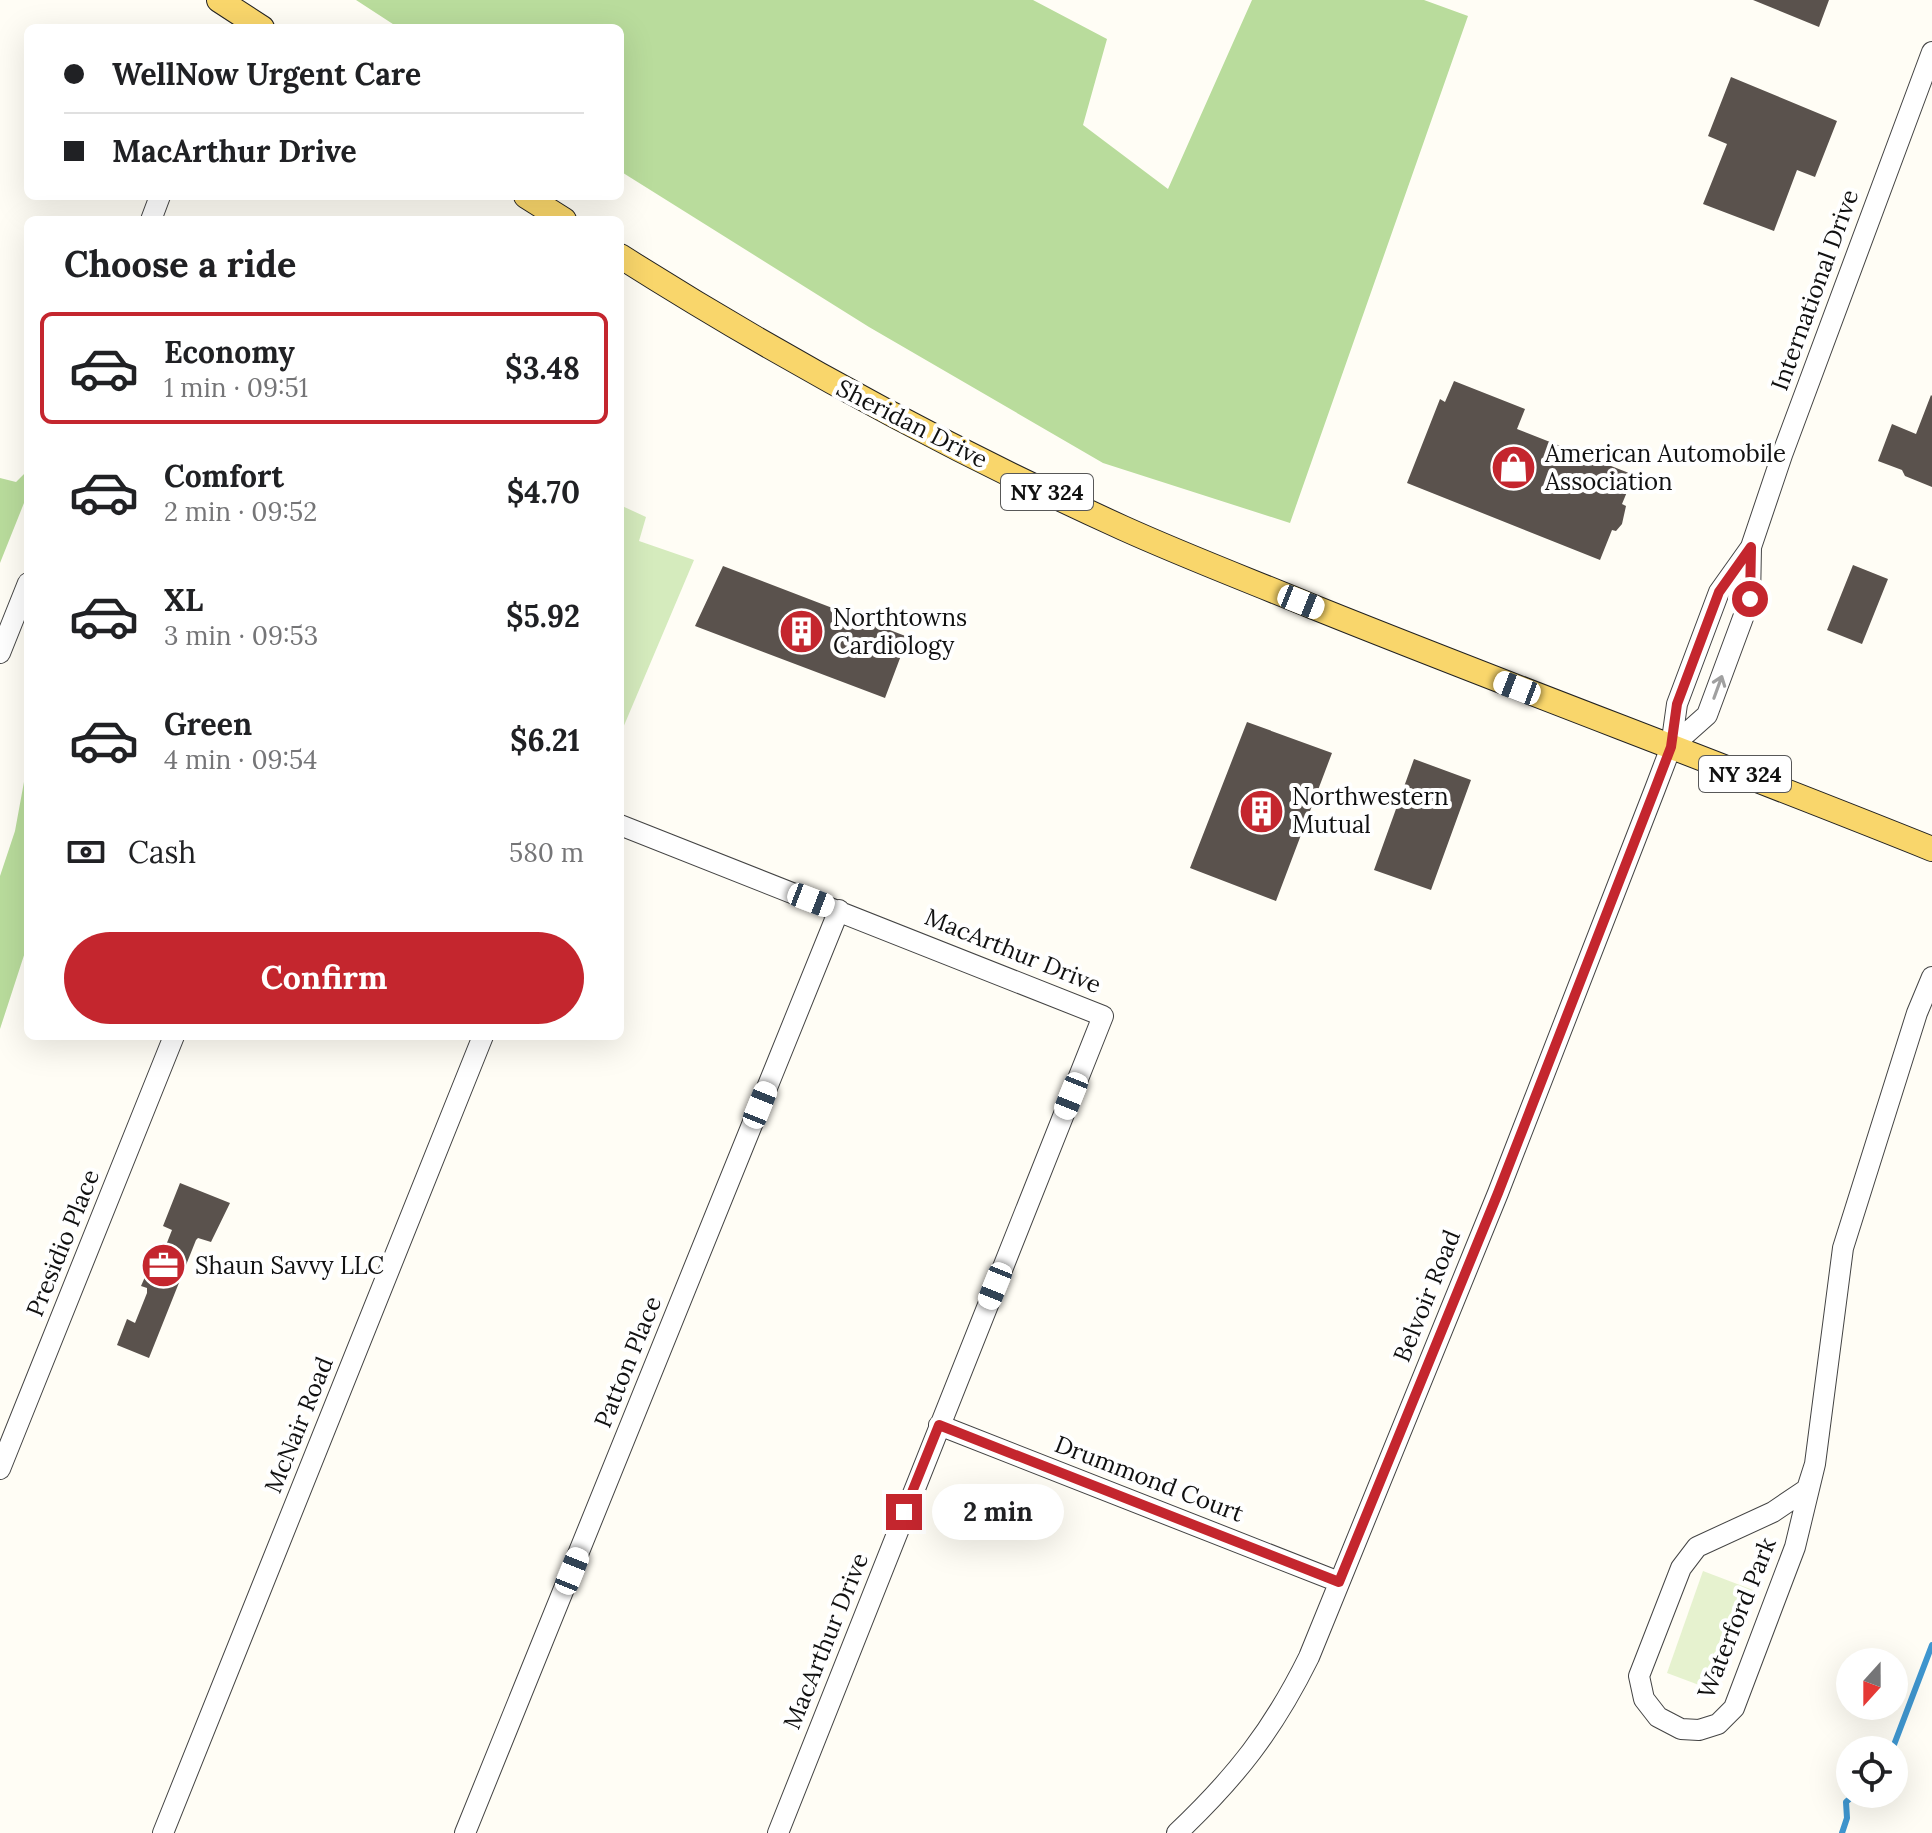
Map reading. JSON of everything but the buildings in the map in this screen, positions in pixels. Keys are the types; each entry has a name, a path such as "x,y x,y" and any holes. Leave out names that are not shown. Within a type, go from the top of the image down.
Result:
{"main road":[{"path":"230,10 255,24"},
{"path":"532,200 558,216"},
{"name":"Sheridan Drive","path":"624,258 818,376 990,465 1127,530 1445,660 1932,849"}],"street":[{"name":"International Drive","path":"1671,747 1677,704 1719,592 1751,547 1782,455 1927,78 1932,52"},
{"name":"International Drive","path":"1671,747 1707,715 1750,599 1751,547"},
{"path":"0,653 24,593"},
{"name":"Belvoir Road","path":"1177,1833 1223,1788 1261,1742 1287,1701 1309,1657 1498,1193 1671,747"},
{"name":"MacArthur Drive","path":"624,827 1103,1016 778,1833"},
{"name":"Patton Place","path":"465,1833 839,910"},
{"name":"Waterford Park","path":"1815,1464 1807,1489 1773,1512 1697,1547 1681,1568 1639,1676 1644,1699 1658,1717 1681,1729 1699,1730 1718,1724 1734,1708 1795,1547 1815,1464 1843,1248 1913,1025 1932,977"},
{"name":"Presidio Place","path":"0,1469 172,1040"},
{"name":"McNair Road","path":"163,1833 481,1040"},
{"name":"Drummond Court","path":"939,1425 1339,1582"}],"green space":[{"path":"356,0 1033,0 1107,39 1083,125 1168,189 1252,0 1424,0 1468,16 1290,523 1103,463 869,327 624,174 624,24 393,24"},
{"path":"24,474 24,503 0,563 0,478 16,482"},
{"path":"624,507 646,517 639,541 694,560 624,726"},
{"path":"24,782 24,955 0,1029 0,876 15,831"},
{"path":"1703,1571 1753,1590 1715,1691 1667,1673"}],"waterway":[{"path":"1897,1736 1932,1645"},
{"path":"1842,1833 1846,1808"}],"place":[{"name":"American Automobile Association","path":"1514,468"},
{"name":"Northtowns Cardiology","path":"802,632"},
{"name":"Northwestern Mutual","path":"1261,811"},
{"name":"Shaun Savvy LLC","path":"164,1266"}],"route":[{"path":"904,1512 939,1425 1339,1582 1498,1193 1655,789 1671,747 1677,704 1719,592 1751,547 1750,599"}]}
